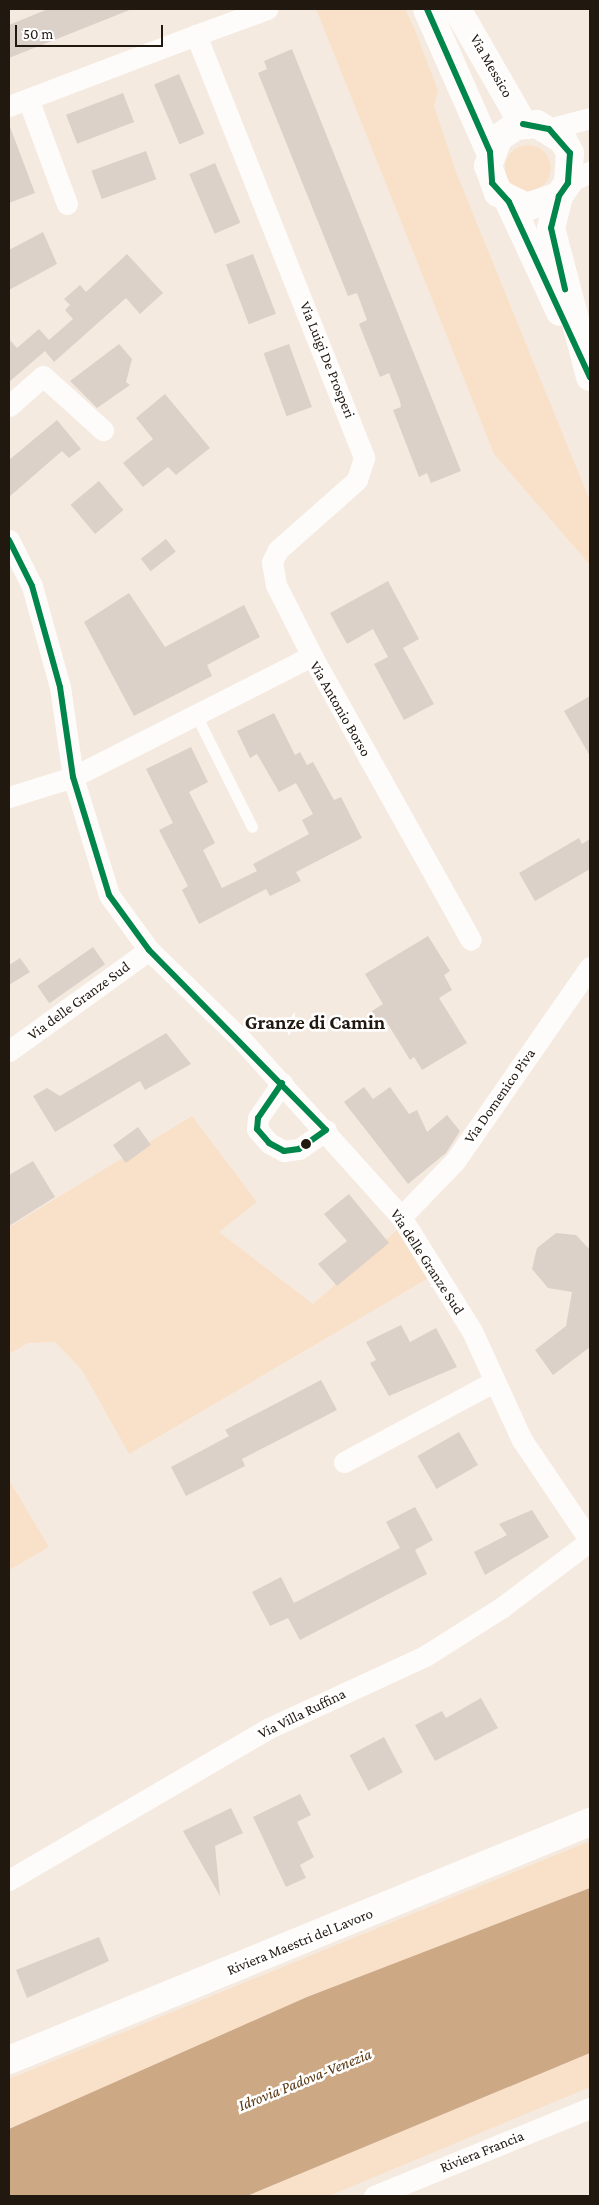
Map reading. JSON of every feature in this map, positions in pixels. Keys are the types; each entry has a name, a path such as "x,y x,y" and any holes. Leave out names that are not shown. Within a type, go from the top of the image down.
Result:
{"street":[{"path":"9,106 267,9"},
{"name":"Via Messico","path":"427,9 490,152 492,183 509,202 533,261 578,345"},
{"name":"Via Messico","path":"457,9 536,126 570,153 572,184 551,228 578,345 590,377"},
{"name":"Via Luigi De Prosperi","path":"196,36 364,458 357,480 278,550 272,562 276,586 312,656"},
{"path":"28,99 67,204"},
{"path":"490,152 498,138 536,126 590,118"},
{"path":"509,202 541,206 572,184"},
{"path":"9,406 44,376 103,430"},
{"name":"Via delle Granze Sud","path":"9,540 32,586 60,688 73,777 109,895 149,950 282,1083 326,1130 401,1217 472,1331 493,1382 522,1440 590,1541"},
{"name":"Via Antonio Borso","path":"9,798 73,777 312,656 471,940"},
{"name":"Via delle Granze Sud","path":"9,1051 149,950"},
{"name":"Via Domenico Piva","path":"401,1217 456,1161 590,967"},
{"path":"282,1083 258,1118 257,1130 269,1143 284,1151 299,1148 326,1130"},
{"path":"344,1462 493,1382"},
{"name":"Via Villa Ruffina","path":"9,1880 267,1729 425,1656 501,1608 590,1541"},
{"name":"Riviera Maestri del Lavoro","path":"9,2060 590,1822"},
{"name":"Riviera Francia","path":"374,2196 590,2108"}],"lane":[{"path":"196,715 252,827"}],"shaded area":[{"path":"316,9 405,9 413,25 438,90 434,106 456,172 590,501 590,565 494,454"},
{"path":"528,145 541,149 547,155 551,168 547,181 541,187 528,191 515,187 509,181 505,168 509,155 515,149"},
{"path":"192,1116 257,1202 219,1232 313,1304 405,1223 432,1276 129,1454 82,1370 55,1342 28,1343 9,1354 9,1227"},
{"path":"9,1480 49,1547 9,1570"},
{"path":"590,1841 590,1888 307,1997 9,2129 9,2079"},
{"path":"590,2053 590,2087 329,2196 247,2196"}],"water":[{"name":"Idrovia Padova-Venezia","path":"590,1888 590,2053 247,2196 9,2196 9,2129 307,1997"}],"building":[{"path":"48,9 132,9 9,58 9,25"},
{"path":"292,49 461,471 431,483 427,473 419,477 393,410 401,407 389,373 380,377 359,324 367,320 357,293 348,296 258,73 267,69 264,61"},
{"path":"179,74 204,134 180,144 154,85"},
{"path":"123,93 134,122 77,144 66,115"},
{"path":"9,128 35,193 9,203"},
{"path":"146,151 156,179 102,199 91,171"},
{"path":"215,163 240,223 215,234 189,174"},
{"path":"43,232 57,264 9,290 9,250"},
{"path":"127,254 163,293 140,314 126,298 54,362 45,351 9,382 9,339 17,348 39,329 49,340 73,319 65,310 70,305 64,299 80,285 86,292"},
{"path":"253,254 276,314 249,324 226,264"},
{"path":"119,344 132,359 126,382 130,385 97,408 70,381"},
{"path":"289,344 312,407 287,416 264,353"},
{"path":"165,394 210,448 176,475 168,467 143,487 123,463 153,439 136,418"},
{"path":"57,420 81,449 69,458 62,451 9,497 9,460"},
{"path":"99,481 123,510 95,534 71,505"},
{"path":"166,539 176,552 151,571 141,559"},
{"path":"388,581 419,639 403,648 434,704 404,720 374,664 388,657 373,629 347,644 330,613"},
{"path":"129,593 165,647 244,605 260,637 207,665 212,676 134,716 84,622"},
{"path":"590,696 590,756 564,711"},
{"path":"274,713 295,755 300,752 307,765 313,762 334,800 341,797 362,838 296,872 301,881 270,896 266,889 199,924 182,890 188,886 159,830 173,823 146,769 191,747 208,782 189,792 215,843 203,850 222,888 257,871 253,864 309,834 302,820 313,814 296,783 279,792 257,754 250,758 237,731"},
{"path":"579,838 582,844 590,839 590,869 535,901 519,873"},
{"path":"428,936 450,971 444,975 452,990 439,998 467,1043 422,1070 414,1057 410,1060 386,1021 380,1025 372,1011 383,1004 365,974"},
{"path":"93,947 105,964 49,1003 37,986"},
{"path":"20,958 30,972 9,985 9,965"},
{"path":"166,1033 191,1064 145,1090 140,1081 55,1132 33,1096 47,1088 60,1096"},
{"path":"364,1087 373,1099 390,1087 409,1114 417,1110 427,1132 447,1115 460,1131 446,1153 408,1184 344,1102"},
{"path":"138,1127 151,1145 126,1163 113,1145"},
{"path":"33,1161 55,1197 9,1226 9,1175"},
{"path":"349,1194 389,1243 337,1286 318,1264 347,1241 324,1214"},
{"path":"556,1233 576,1235 590,1250 590,1347 553,1375 535,1350 566,1326 572,1292 548,1288 532,1269 537,1248"},
{"path":"401,1325 410,1342 436,1328 457,1367 389,1396 370,1363 376,1360 366,1342"},
{"path":"321,1380 337,1410 242,1459 245,1466 186,1496 171,1467 229,1436 225,1430"},
{"path":"459,1432 478,1465 436,1489 417,1456"},
{"path":"415,1507 433,1540 415,1550 427,1574 300,1640 288,1618 270,1626 252,1592 281,1577 294,1603 400,1548 386,1522"},
{"path":"532,1510 549,1537 485,1575 474,1552 507,1535 499,1524"},
{"path":"481,1698 498,1728 435,1761 415,1725 442,1711 446,1718"},
{"path":"384,1737 403,1772 368,1791 350,1755"},
{"path":"300,1794 311,1815 297,1822 314,1857 300,1865 306,1878 286,1887 253,1817"},
{"path":"231,1808 243,1833 215,1846 220,1896 183,1831"},
{"path":"99,1937 109,1961 27,1998 16,1970"}],"transit line":[{"path":"427,9 490,152 492,183 509,202 590,377"},
{"path":"523,124 549,129 570,153 568,183 559,196 551,228 565,289"},
{"path":"9,540 32,586 60,687 73,777 109,895 149,950 326,1130"},
{"path":"282,1083 258,1118 257,1129 269,1143 284,1151 299,1149 326,1130"}],"district":[{"name":"Granze di Camin","path":"315,1022"}]}
